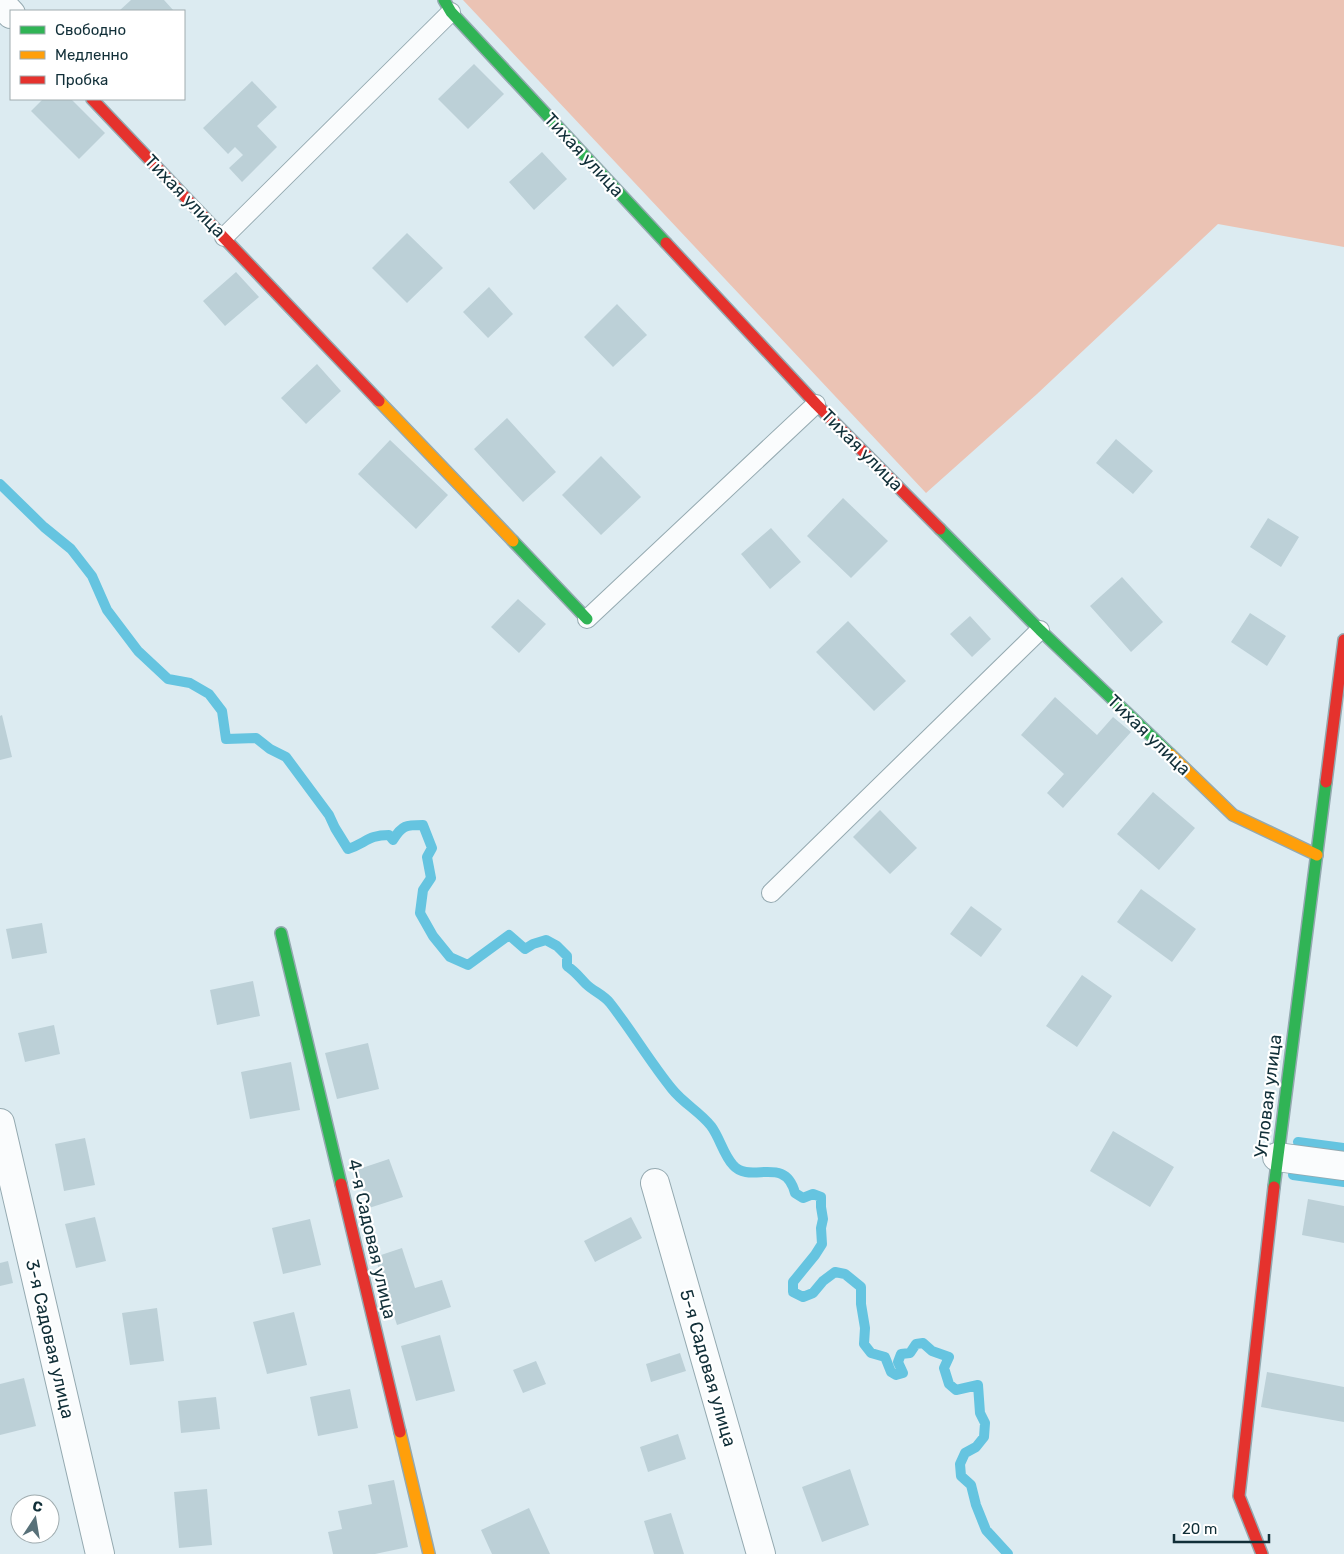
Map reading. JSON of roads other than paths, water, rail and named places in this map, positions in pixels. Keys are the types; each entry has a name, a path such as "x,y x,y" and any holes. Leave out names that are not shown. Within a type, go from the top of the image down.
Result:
{"street":[{"path":"0,2 10,13"},
{"name":"Тихая улица","path":"448,6 816,404 1040,630 1233,816 1317,855"},
{"name":"Тихая улица","path":"93,100 587,619"},
{"name":"Угловая улица","path":"1262,1554 1240,1496 1277,1157 1344,640"},
{"name":"4-я Садовая улица","path":"281,933 429,1554"},
{"name":"3-я Садовая улица","path":"0,1124 100,1554"},
{"path":"1277,1157 1344,1166"},
{"name":"5-я Садовая улица","path":"655,1183 761,1554"}],"lane":[{"path":"224,237 448,6"},
{"path":"587,619 816,404"},
{"path":"771,893 1040,630"}],"waterway":[{"path":"0,484 44,527 71,549 92,576 107,610 138,651 168,679 190,683 209,694 222,711 226,739 256,738 270,749 286,757 329,815 348,849 376,836 389,835 393,840 399,831 405,827 423,825 432,848 427,857 431,878 423,890 420,913 433,936 450,957 468,965 509,935 525,949 546,940 557,946 567,956 567,966 610,1003 672,1089 711,1126 733,1165 740,1170 748,1172 775,1172 783,1175 790,1181 795,1193 803,1198 813,1194 821,1197 823,1219 821,1228 822,1244 793,1282 793,1292 803,1297 813,1293 823,1281 835,1272 845,1274 861,1287 861,1304 865,1328 864,1344 871,1353 885,1357 891,1372 896,1375 903,1373 898,1362 901,1354 910,1353 916,1344 923,1343 932,1351 949,1357 944,1368 949,1384 956,1390 978,1385 980,1413 985,1423 984,1437 976,1447 965,1453 960,1464 961,1476 971,1485 976,1505 986,1530 1008,1554"},
{"path":"1298,1142 1344,1148"},
{"path":"1293,1175 1344,1182"}]}
